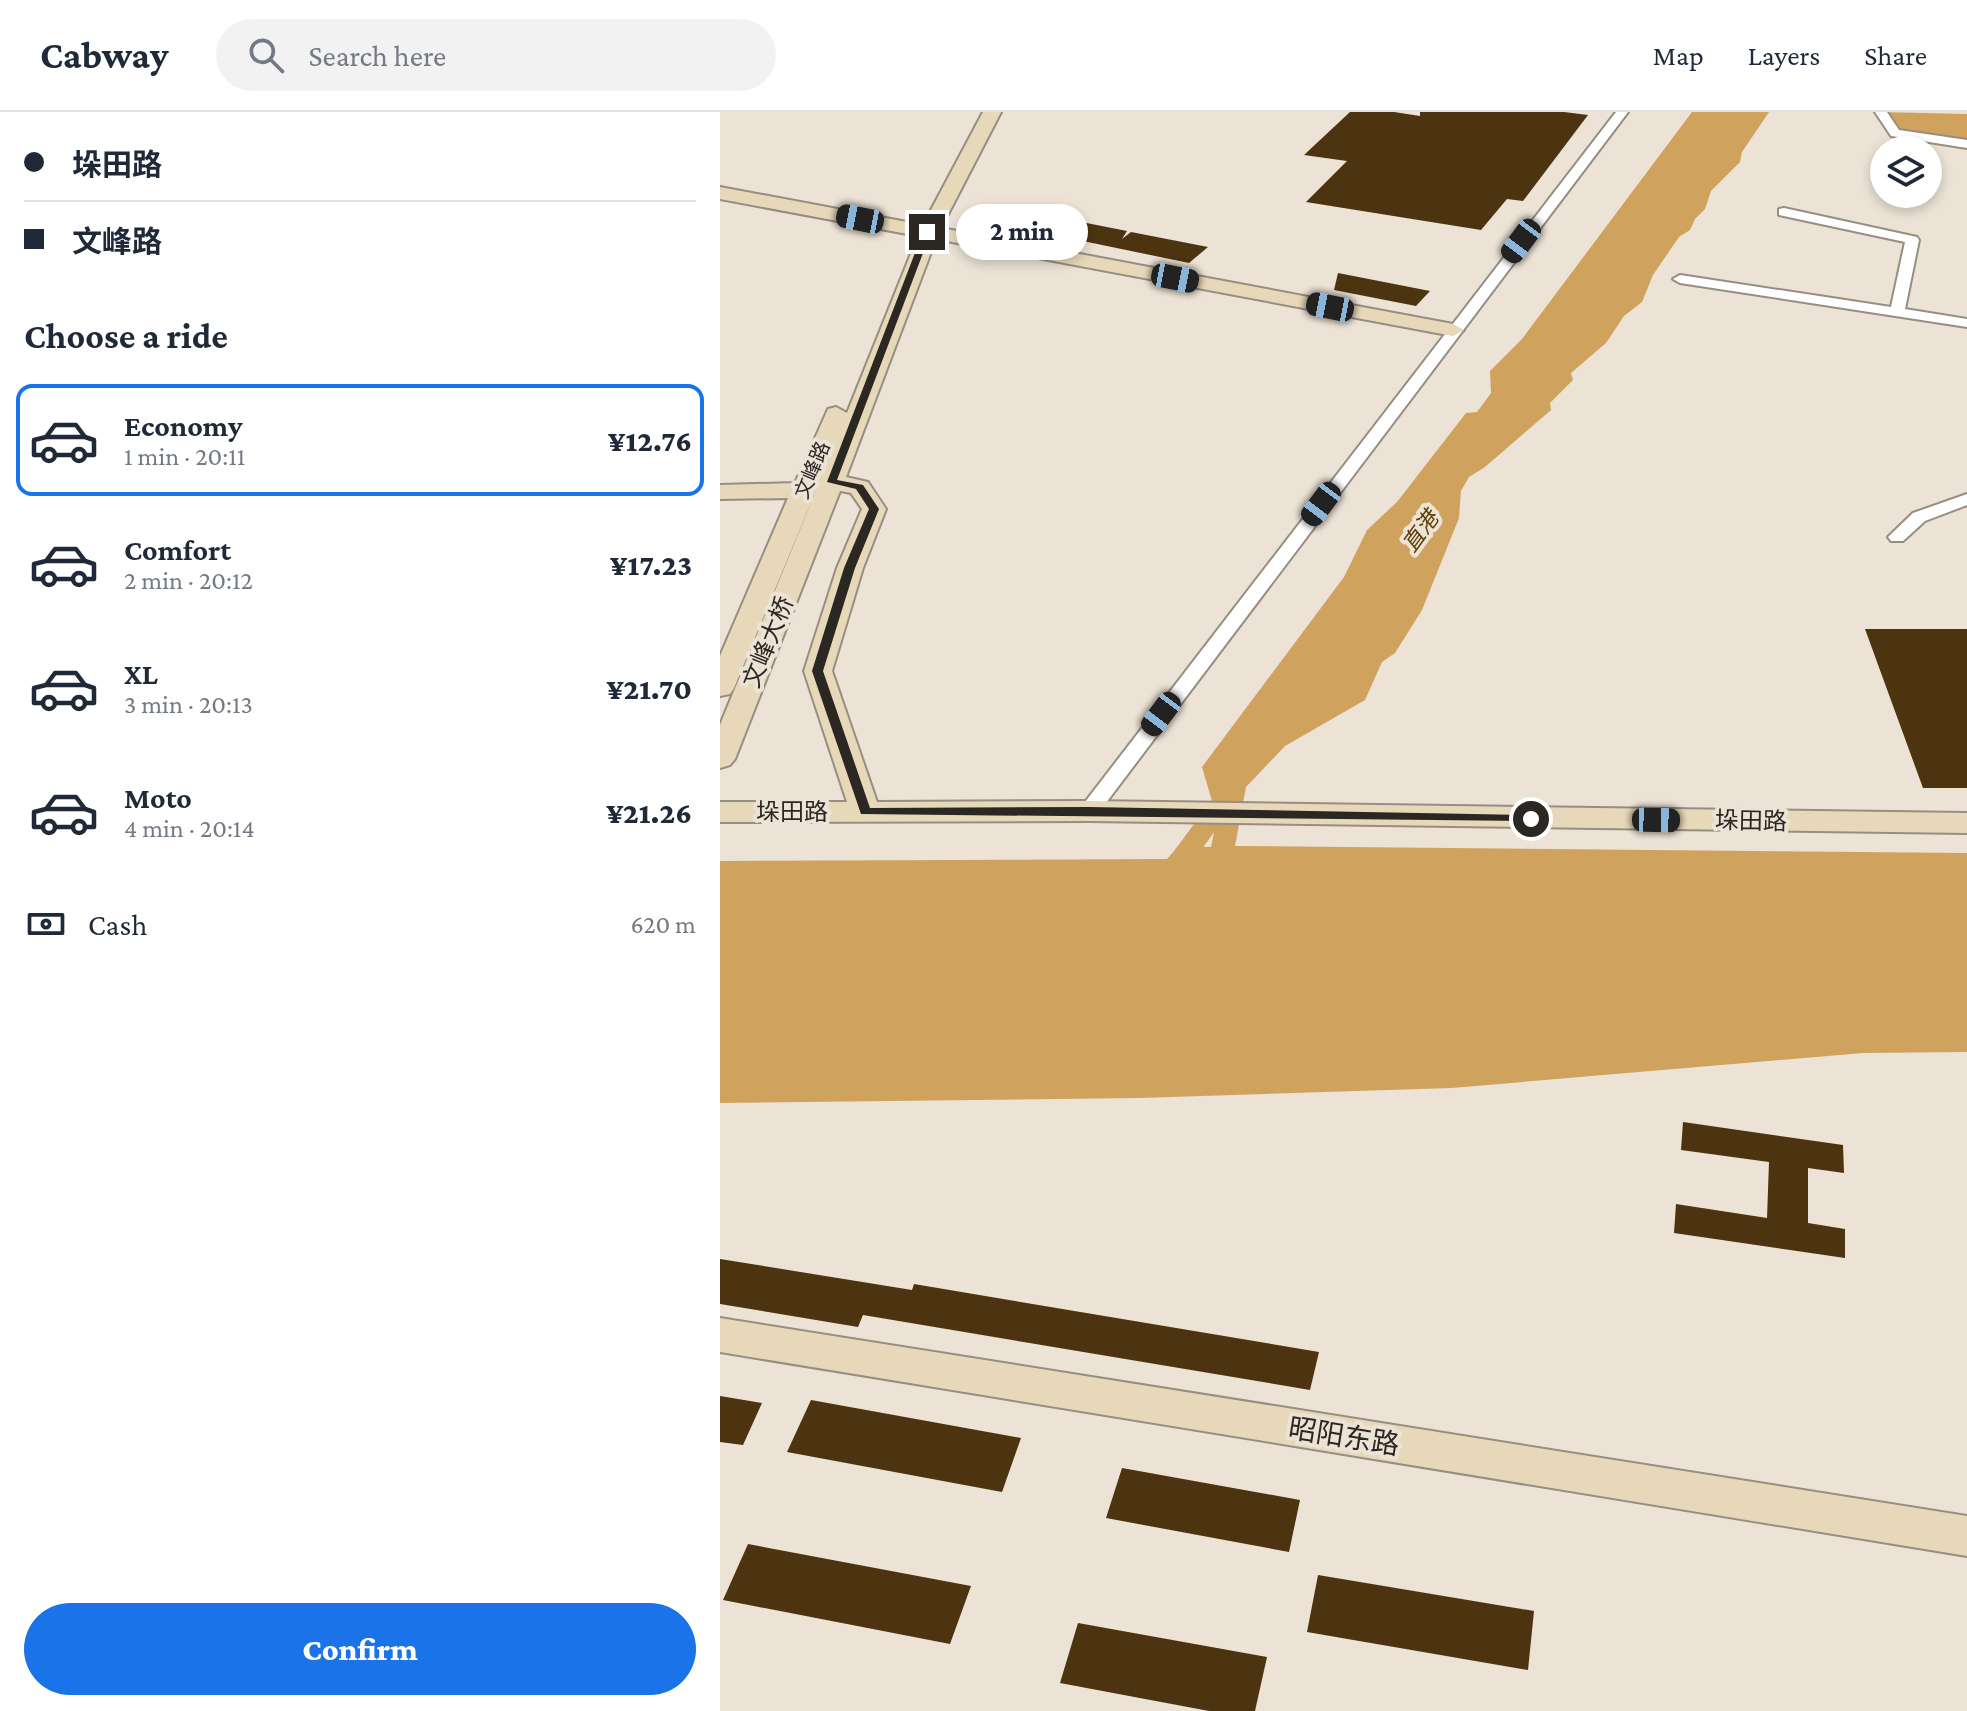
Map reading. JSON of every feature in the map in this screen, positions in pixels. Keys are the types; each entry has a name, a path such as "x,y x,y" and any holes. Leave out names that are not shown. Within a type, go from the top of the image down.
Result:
{"street":[{"name":"文峰路","path":"785,569 803,490 922,231 981,112"},
{"name":"文峰路","path":"785,569 832,482 922,231 992,112"},
{"path":"1089,811 1622,112"},
{"path":"1881,112 1895,133 1967,144"},
{"path":"720,193 1453,330"},
{"path":"1784,212 1912,240 1897,312"},
{"path":"1680,279 1967,323"},
{"path":"832,482 859,487 874,509 850,568 818,671 865,812"},
{"path":"720,492 803,490"},
{"path":"1897,537 1919,517 1967,499"},
{"name":"文峰大桥","path":"720,688 785,569"},
{"name":"文峰大桥","path":"720,759 785,569"},
{"name":"垛田路","path":"720,812 1089,811 1967,823"},
{"name":"昭阳东路","path":"720,1335 1967,1536"}],"water":[{"path":"1692,112 1769,112 1742,152 1740,162 1711,191 1705,209 1690,230 1679,237 1653,275 1642,302 1624,316 1606,343 1571,373 1573,380 1550,403 1551,410 1469,477 1461,491 1459,518 1422,610 1395,653 1382,662 1365,700 1285,746 1246,787 1235,846 1967,853 1967,1052 1863,1053 1452,1088 1139,1098 720,1103 720,861 1167,859 1179,846 1211,847 1217,818 1202,767 1344,577 1367,530 1397,502 1466,413 1477,412 1491,393 1490,371 1522,339"},
{"path":"1881,112 1967,114 1967,144 1942,140 1942,136 1895,133"}],"building":[{"path":"1350,112 1394,112 1420,116 1420,112 1564,112 1588,115 1523,201 1507,199 1481,230 1306,202 1347,161 1304,155"},
{"path":"1041,214 1127,231 1122,239 1131,232 1208,247 1189,263 1020,228"},
{"path":"1338,273 1430,291 1416,306 1334,290"},
{"path":"1865,629 1967,629 1967,788 1923,788"},
{"path":"1683,1122 1843,1145 1844,1173 1808,1168 1808,1223 1845,1229 1845,1258 1674,1233 1676,1204 1767,1218 1769,1162 1681,1150"},
{"path":"720,1259 912,1290 914,1284 1319,1352 1310,1390 863,1315 858,1327 720,1304"},
{"path":"720,1396 762,1403 743,1445 720,1442"},
{"path":"811,1400 1021,1438 1002,1492 787,1452"},
{"path":"1122,1468 1300,1500 1289,1552 1106,1518"},
{"path":"748,1544 971,1586 950,1644 723,1600"},
{"path":"1318,1575 1534,1611 1528,1670 1307,1632"},
{"path":"1078,1623 1267,1657 1255,1711 1209,1711 1060,1683"}],"waterway":[{"name":"直港","path":"1172,872 1229,794"}],"route":[{"path":"927,232 832,482 859,487 874,509 850,568 818,671 865,812 1089,811 1531,819"}]}
